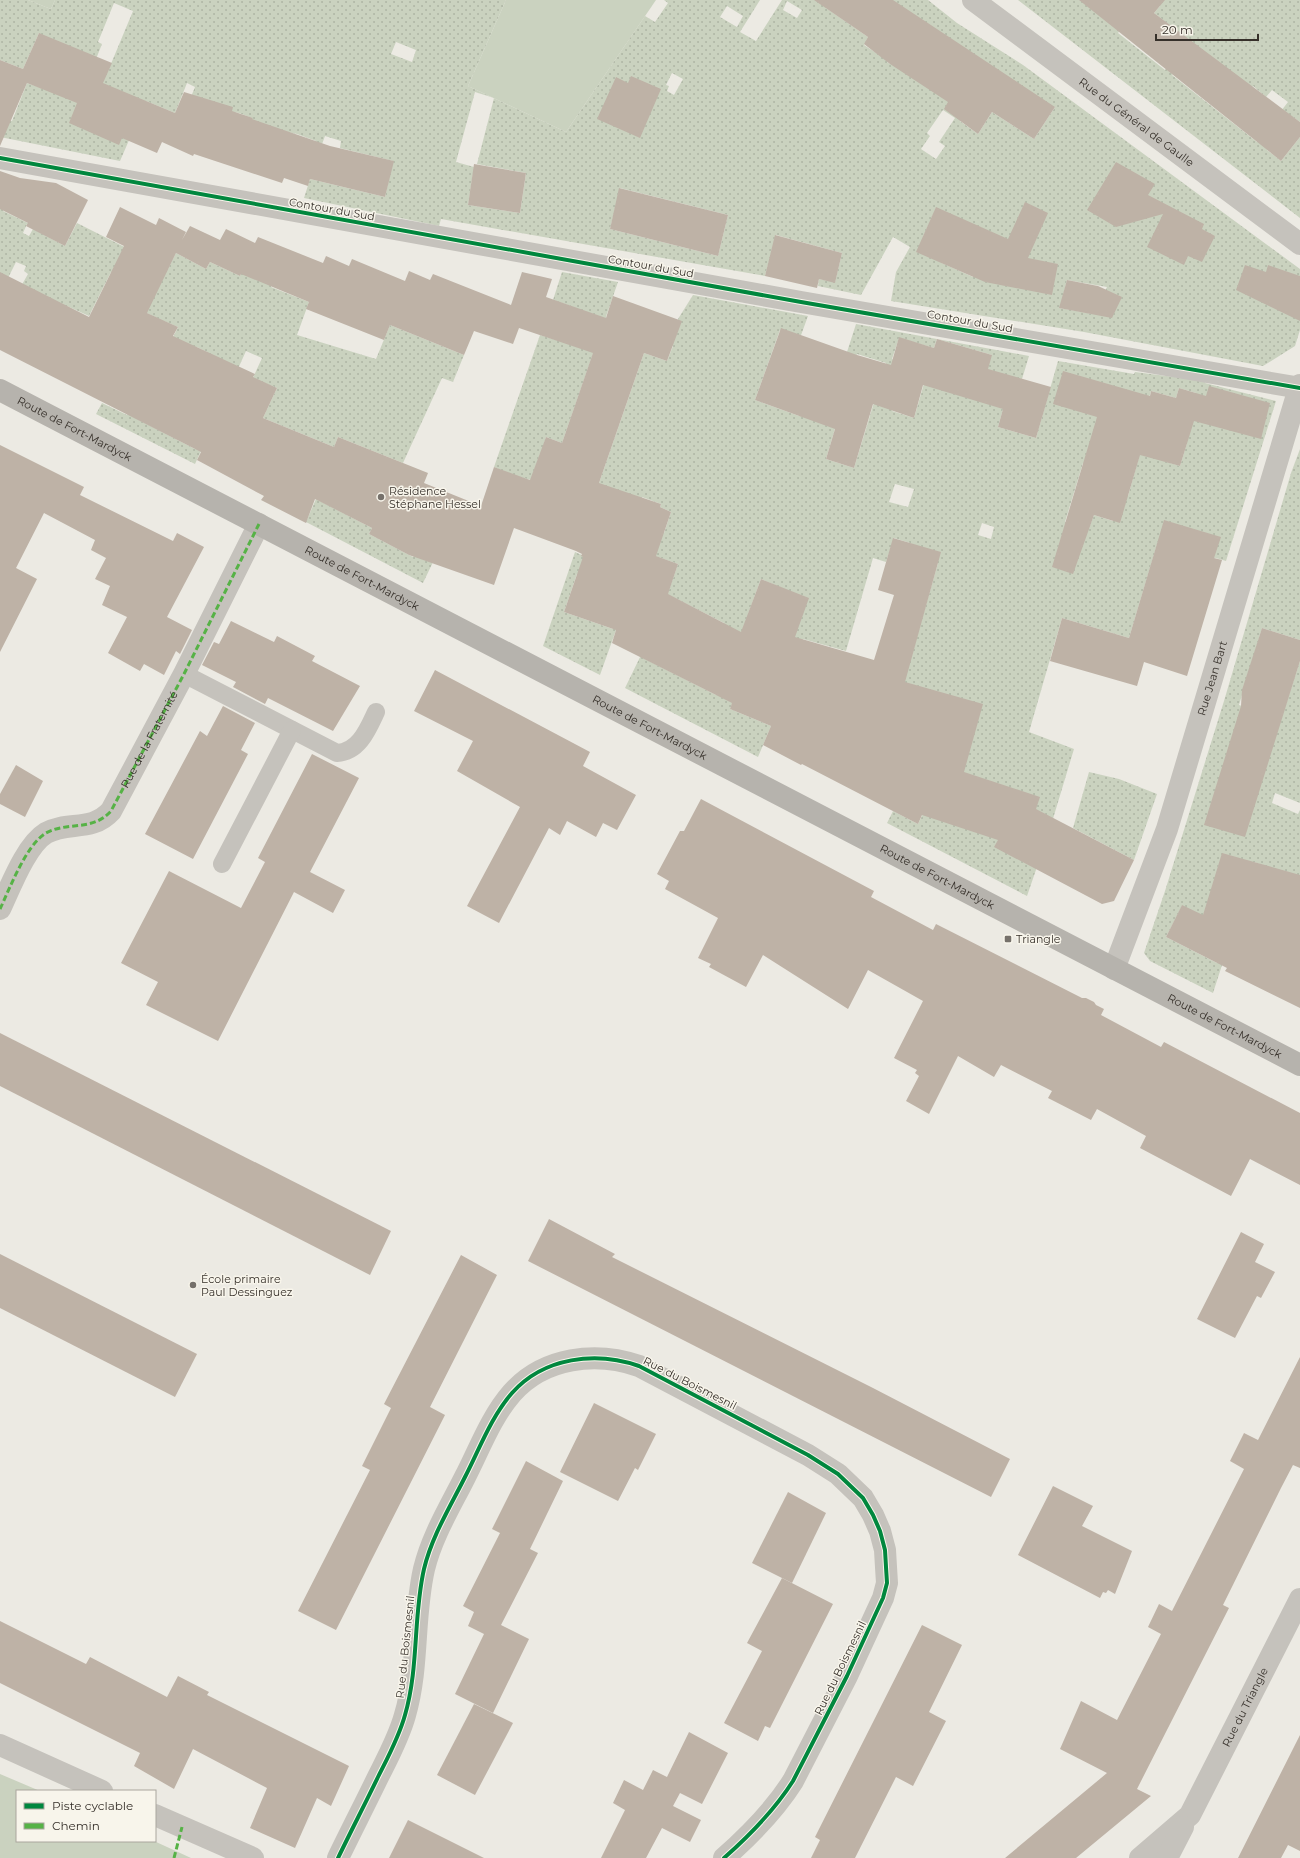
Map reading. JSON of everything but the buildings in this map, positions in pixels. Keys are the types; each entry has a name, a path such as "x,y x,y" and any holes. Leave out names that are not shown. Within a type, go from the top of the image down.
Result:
{"main road":[{"name":"Route de Fort-Mardyck","path":"0,390 1300,1065"}],"street":[{"name":"Rue du Général de Gaulle","path":"973,0 1300,244"},
{"name":"Contour du Sud","path":"0,158 794,301 1300,387"},
{"name":"Rue Jean Bart","path":"1114,969 1167,829 1300,387"},
{"name":"Rue de la Fraternité","path":"0,909 28,853 39,839 60,828 98,822 111,811 184,674 259,524"},
{"name":"Rue du Boismesnil","path":"338,1858 395,1743 405,1715 412,1681 421,1589 430,1550 495,1418 512,1393 536,1374 560,1363 600,1357 625,1361 639,1366 808,1455 838,1474 863,1498 873,1514 885,1550 887,1583 876,1616 793,1781 785,1794 760,1823 724,1858"},
{"name":"Rue du Triangle","path":"1167,1858 1300,1599"},
{"path":"0,1745 100,1790"},
{"path":"156,1815 253,1858"},
{"name":"Rue du Triangle","path":"1140,1858 1190,1815"}],"lane":[{"path":"184,674 329,750 344,752 351,749 363,738 376,712"},
{"path":"222,864 292,730"}],"green space":[{"path":"0,0 28,0 51,9 55,0 506,0 468,86 493,98 475,92 456,162 474,167 468,205 520,213 526,173 477,164 494,98 566,132 645,16 655,22 668,3 664,0 760,0 740,32 756,41 782,0 831,0 826,8 868,37 864,45 887,60 890,64 897,53 893,0 928,0 957,23 1023,65 1300,269 1300,330 1295,346 1263,366 1084,332 891,301 896,272 910,247 893,237 861,295 818,286 819,279 835,282 842,253 776,235 765,276 441,219 439,226 304,198 310,179 385,197 393,161 340,148 341,141 325,136 317,158 311,157 316,141 297,134 250,124 252,118 239,113 188,104 195,87 187,83 175,113 146,101 120,161 0,137 0,116 12,121 27,83 41,88 39,33 23,69 0,60","holes":["787,1 802,10 797,18 783,10","114,3 133,11 108,71 94,64 102,44 98,42","727,6 743,16 737,27 720,17","396,42 416,50 412,62 391,54","672,73 683,79 674,95 667,91 669,86 666,85","974,100 1055,107 1034,139 992,112 978,134 960,121","943,110 955,118 939,142 945,146 936,159 921,149 930,136 927,133","620,188 728,215 718,256 610,229","936,208 993,233 973,277 942,263 948,249 923,237","1067,280 1107,287 1093,314 1060,308"]},
{"path":"28,0 55,0 51,9"},
{"path":"506,0 656,0 566,132 468,86"},
{"path":"1018,0 1144,0 1118,33 1165,70 1189,40 1154,13 1160,6 1160,0 1300,0 1300,122 1293,117 1267,150 1281,161 1300,137 1300,218","holes":["1195,44 1243,98 1253,86 1266,97 1272,90 1288,102 1257,142 1172,75"]},
{"path":"0,207 4,209 3,211 34,226 27,224 23,233 29,236 33,229 65,246 77,223 168,269 176,253 206,269 210,262 240,276 246,263 275,276 271,287 309,302 297,335 376,359 390,325 464,355 453,382 442,378 403,463 338,437 334,447 263,418 277,388 262,382 255,397 246,393 262,358 246,351 195,464 96,414 102,403 127,415 156,361 130,347 136,333 146,337 155,317 133,306 108,357 94,350 128,281 111,272 89,316 67,306 61,318 35,306 39,297 20,288 28,274 24,271 26,266 16,262 7,280 0,276","holes":["164,321 178,327 163,358 153,352 159,340 156,338","197,347 207,352 197,373 213,381 219,367 230,372 214,412 195,449 139,420 167,362 185,371"]},
{"path":"562,272 618,282 562,443 546,437 543,447 558,453 556,459 540,454 531,480 520,477 505,520 496,517 492,527 476,521 481,506 495,511 508,473 494,467 540,335 559,341 571,306 553,300"},
{"path":"693,295 808,316 800,338 780,330 755,400 799,416 806,398 847,352 856,324 1029,356 1022,379 1012,377 998,427 1036,438 1058,361 1134,374 1135,372 1206,381 1205,383 1276,401 1226,561 1158,541 1129,638 1062,618 1029,732 1074,749 1049,832 1027,896 887,823 893,811 918,824 935,789 901,692 938,563 910,543 894,538 886,562 873,558 846,651 803,639 797,658 749,664 730,709 771,726 758,757 625,688 660,616 678,564 644,552 577,574 564,612 613,629 622,601 626,602 600,675 543,646 575,552 600,563 579,541 644,353 667,361 673,346 669,344 678,319","holes":["899,338 934,348 937,339 992,355 925,380 914,418 892,411 898,391 894,360 892,359","857,354 886,363 854,468 826,459","1179,388 1196,393 1182,441 1187,443 1180,466 1170,463 1142,422 1151,391 1176,398","1113,450 1139,457 1128,496 1121,494 1113,521 1094,515 1089,528 1065,522 1083,463 1106,470","895,484 914,489 908,507 889,502","642,497 661,504 660,507 671,512 664,533 636,515","982,523 994,527 991,539 978,535","761,579 775,585 762,619 748,614","675,598 724,623 716,641 734,651 716,695 643,658"]},
{"path":"1300,449 1300,640 1262,628 1239,705 1275,717 1286,704 1300,661 1300,803 1275,793 1272,803 1298,814 1300,810 1300,891 1263,865 1254,862 1224,926 1182,906 1166,937 1217,963 1233,931 1213,993 1150,961 1144,953 1165,891 1224,701 1291,473"},
{"path":"316,499 372,528 369,534 413,557 417,552 434,560 423,583 306,522"},
{"path":"1089,772 1119,779 1157,794 1134,860 1073,828"},
{"path":"0,1774 38,1790 16,1790 16,1842 156,1842 191,1858 0,1858"}],"marked path":[{"path":"0,909 25,857 39,839 54,829 96,822 111,811 184,674 259,524"},
{"path":"174,1858 182,1827"}],"cycle path":[{"path":"0,158 801,302 1300,388"},
{"path":"338,1858 403,1723 412,1679 418,1605 424,1569 427,1557 442,1522 486,1434 498,1412 512,1393 539,1371 571,1360 588,1358 623,1361 639,1366 808,1455 838,1474 863,1498 880,1531 885,1550 887,1583 883,1598 847,1676 786,1792 761,1822 724,1858"}],"place":[{"name":"Résidence Stéphane Hessel","path":"381,497"},
{"name":"Triangle","path":"1008,939"},
{"name":"École primaire Paul Dessinguez","path":"193,1285"}]}
